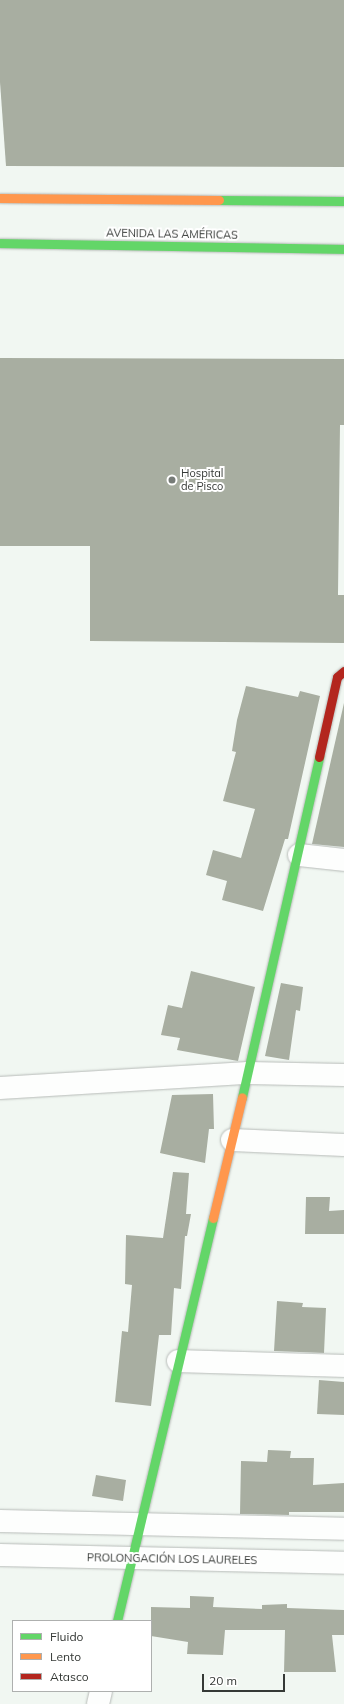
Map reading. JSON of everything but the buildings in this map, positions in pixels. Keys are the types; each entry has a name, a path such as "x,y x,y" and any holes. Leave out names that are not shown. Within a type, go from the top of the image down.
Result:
{"street":[{"path":"0,198 344,201"},
{"name":"AVENIDA LAS AMÉRICAS","path":"0,243 344,249"},
{"path":"117,1620 299,855 337,677 344,671"},
{"path":"299,855 344,860"},
{"path":"0,1088 248,1073 344,1075"},
{"path":"232,1140 344,1145"},
{"path":"178,1361 344,1366"},
{"path":"0,1521 140,1523 344,1529"},
{"name":"PROLONGACIÓN LOS LAURELES","path":"0,1554 344,1563"},
{"path":"98,1704 101,1692"}],"traffic: fast":[{"path":"219,200 344,201"},
{"path":"0,243 344,249"},
{"path":"242,1097 319,757"},
{"path":"117,1620 213,1218"}],"traffic: slow":[{"path":"0,198 219,200"},
{"path":"213,1218 242,1097"}],"traffic: jam":[{"path":"319,757 337,677 344,671"}],"place":[{"name":"Hospital de Pisco","path":"172,480"}]}
